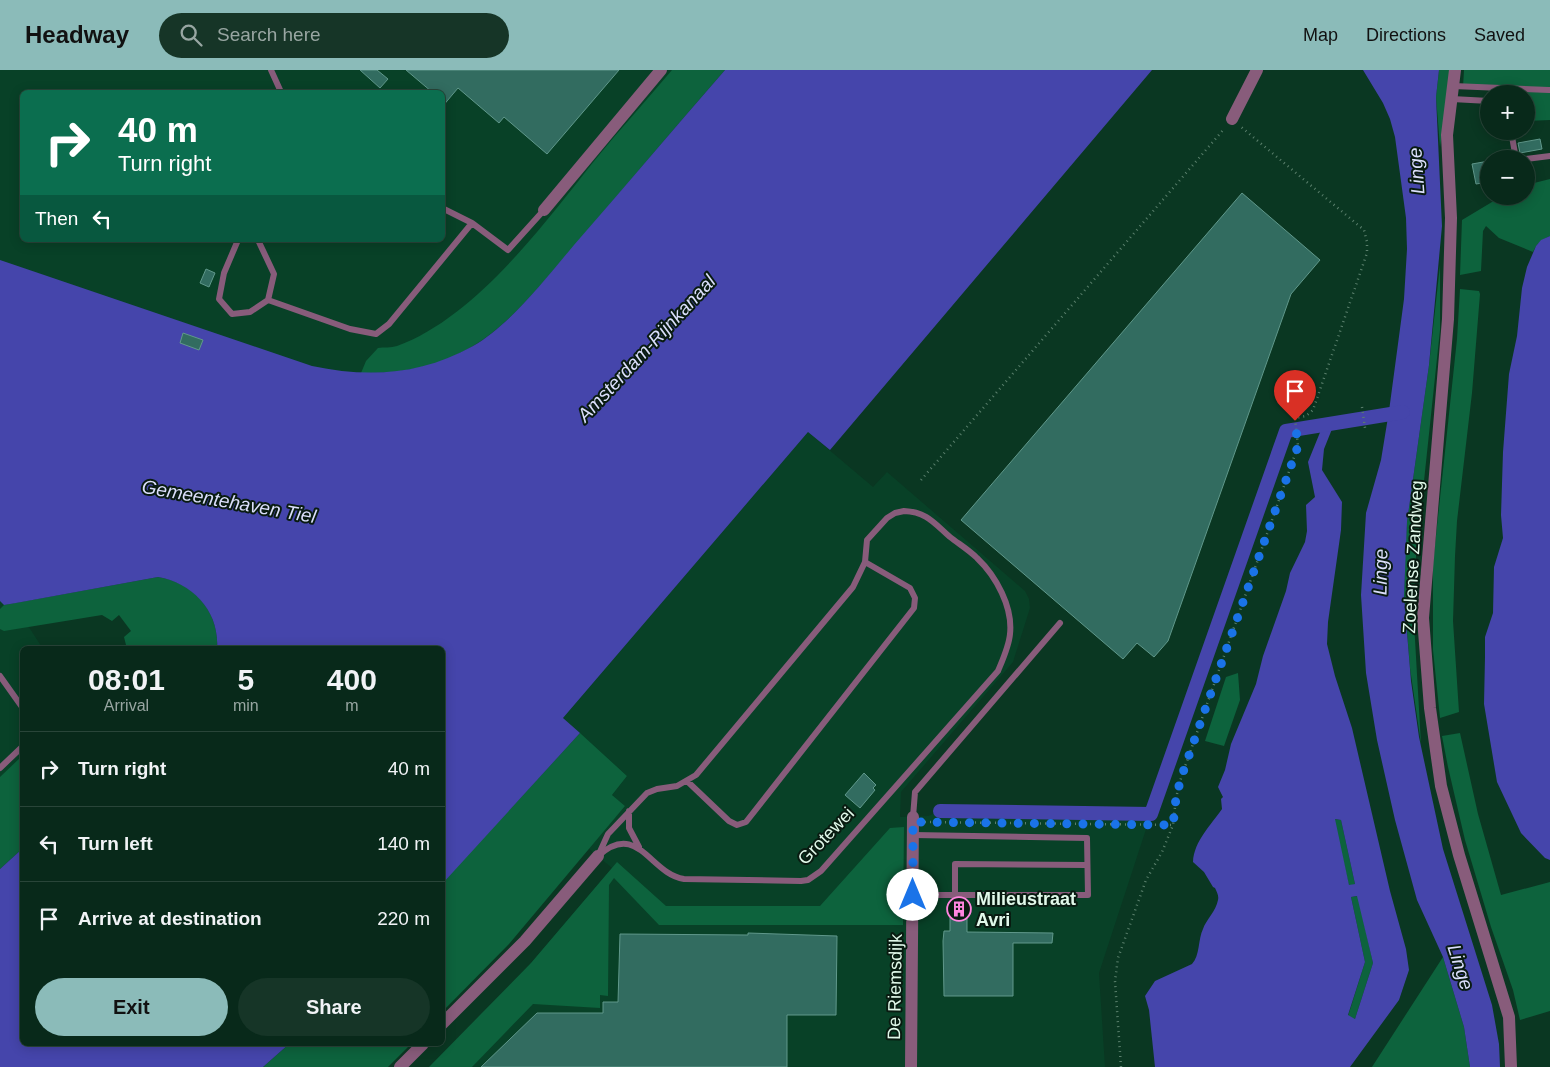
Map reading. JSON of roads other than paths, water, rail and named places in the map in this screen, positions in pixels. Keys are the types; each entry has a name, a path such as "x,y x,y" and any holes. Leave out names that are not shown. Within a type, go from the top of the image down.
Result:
{"street":[{"path":"544,210 661,70"},
{"path":"1232,119 1257,70"},
{"name":"Zoelense Zandweg","path":"1455,70 1447,135 1451,218 1448,319 1423,618 1430,708 1441,786 1458,855 1509,1017 1511,1067"},
{"name":"De Riemsdijk","path":"911,1067 913,819"},
{"path":"445,1021 525,941 598,856"},
{"path":"400,1067 421,1046"}],"lane":[{"path":"271,70 280,90"},
{"path":"1452,93 1549,90"},
{"path":"1452,93 1480,99"},
{"path":"1535,158 1550,156"},
{"path":"445,210 472,223 508,250 544,210"},
{"path":"268,300 350,329 376,334 389,324 472,223"},
{"path":"237,242 224,273 218,299 232,314 250,312 268,300 274,274 259,242"},
{"name":"Grotewei","path":"639,847 675,878 808,880 821,871 998,671 1010,636 1008,612 993,579 977,558 922,513 913,512 895,513 887,518 867,540 865,562"},
{"path":"598,856 608,834 647,793 657,789 677,786 696,775 853,587 865,562 910,588 915,598 914,608 746,822 737,825 729,821 687,781"},
{"path":"913,819 915,792 1060,623"},
{"path":"0,676 20,704"},
{"path":"0,768 20,749"},
{"path":"629,810 629,828 639,847"},
{"path":"913,835 1087,838 1088,895 913,895"},
{"path":"598,856 606,848 612,846 631,845 639,847"},
{"path":"955,895 955,864 1087,865"}],"water":[{"path":"725,70 1152,70 830,450 808,432 563,718 580,733 445,881 445,646 217,646 214,623 202,601 193,593 171,580 158,577 4,605 0,601 0,260 312,366 333,370 374,373 414,368 434,363 473,346 487,337 514,314"},
{"name":"Linge","path":"1363,70 1439,70 1436,97 1442,226 1429,365 1407,522 1404,596 1411,681 1419,737 1443,849 1492,1005 1499,1044 1500,1067 1470,1067 1464,1027 1443,957 1417,900 1395,820 1377,740 1366,673 1361,595 1366,513 1381,460 1389,411 1404,299 1407,249 1406,218 1395,137 1383,103"},
{"path":"1550,236 1550,860 1545,858 1521,833 1497,782 1484,704 1485,637 1493,613 1494,567 1503,538 1501,515 1503,452 1509,374 1517,336 1522,288 1527,267 1536,246 1541,240"},
{"path":"1334,424 1324,449 1322,470 1342,502 1341,530 1328,622 1327,644 1352,728 1390,891 1406,949 1409,970 1399,1000 1350,1067 1155,1067 1149,1010 1145,996 1155,981 1195,961 1203,929 1217,904 1218,897 1215,888 1204,872 1193,862 1194,854 1200,840 1222,809 1221,799 1223,797 1218,787 1225,770 1231,744 1256,684 1263,656 1286,591 1290,573 1305,542 1307,531 1306,505 1315,497 1308,462 1323,425","holes":["1335,819 1341,820 1355,884 1349,885","1357,896 1373,963 1355,1019 1348,1015 1365,962 1351,897"]},
{"path":"20,851 20,1046 287,1046 263,1067 0,1067 0,869"}],"waterway":[{"path":"940,811 1151,814 1286,431 1403,412"}],"place":[{"name":"Milieustraat Avri","path":"959,909"}],"water label":[{"name":"Amsterdam-Rijnkanaal","path":"646,348"},
{"name":"Gemeentehaven Tiel","path":"229,501"}]}
